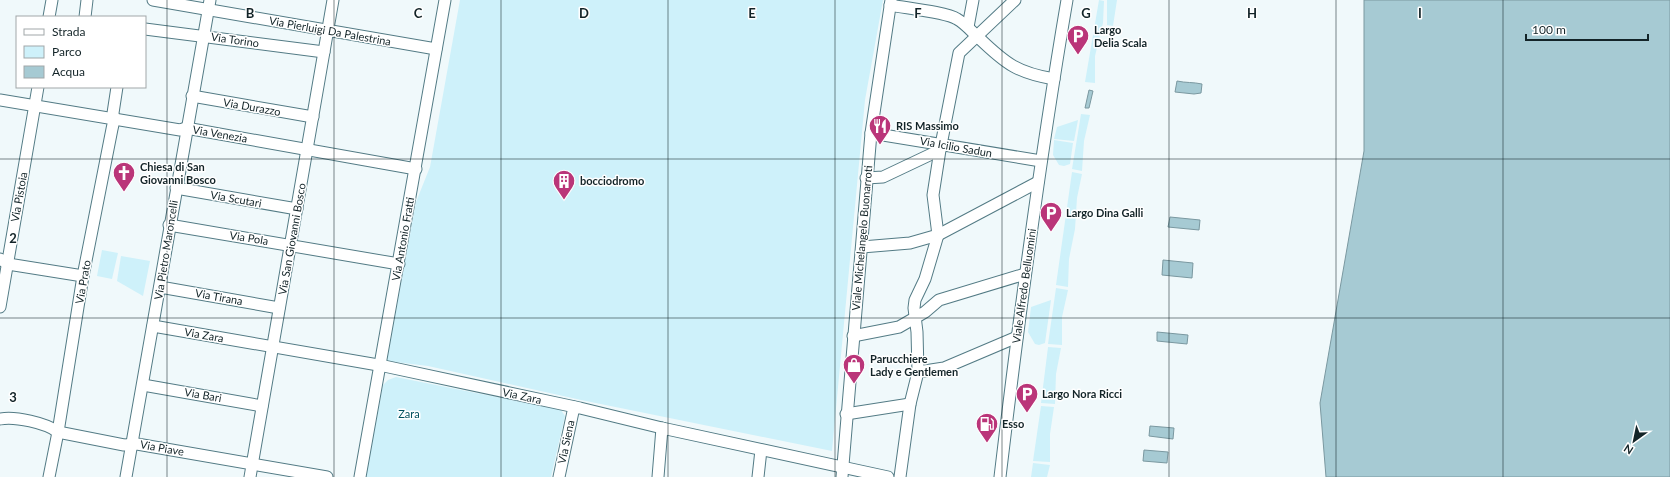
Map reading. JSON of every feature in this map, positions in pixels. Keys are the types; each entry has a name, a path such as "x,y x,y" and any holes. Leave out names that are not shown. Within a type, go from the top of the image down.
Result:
{"street":[{"path":"49,16 52,0"},
{"path":"85,16 87,0"},
{"name":"Via Pierluigi Da Palestrina","path":"153,0 209,5 328,30 436,49"},
{"name":"Via San Giovanni Bosco","path":"250,477 333,0"},
{"name":"Via Antonio Fratti","path":"360,477 445,0"},
{"path":"968,27 974,0"},
{"path":"900,477 910,404 918,372 917,332 914,308 915,300 925,279 938,235 933,195 940,147 959,53 1016,0"},
{"name":"Viale Alfredo Belluomini","path":"1000,477 1025,274 1041,161 1067,0"},
{"path":"891,2 955,18 968,27 995,54 1011,66 1029,74 1054,79"},
{"name":"Viale Michelangelo Buonarroti","path":"843,472 846,414 862,247 866,178 871,132 891,2"},
{"name":"Via Pietro Maroncelli","path":"126,477 160,287 186,128 209,5"},
{"name":"Via Torino","path":"146,29 324,52"},
{"name":"Via Pistoia","path":"0,307 4,261 38,88"},
{"name":"Via Prato","path":"49,477 58,432 83,276 114,120 113,113 117,88"},
{"name":"Via Durazzo","path":"192,96 313,117"},
{"name":"Via Venezia","path":"0,100 34,107 180,130 186,128 416,169"},
{"name":"Via Icilio Sadun","path":"871,132 940,147 1041,161"},
{"path":"866,178 883,177 940,147"},
{"path":"862,247 910,243 938,235 1038,182"},
{"name":"Via Scutari","path":"176,188 297,209"},
{"name":"Via Pola","path":"169,225 399,264"},
{"path":"4,261 83,276"},
{"path":"853,336 899,327 915,319 939,300 1025,274"},
{"name":"Via Tirana","path":"160,287 279,308"},
{"name":"Via Zara","path":"153,326 380,366 574,407 761,450 843,472 888,477"},
{"path":"918,372 944,368 1017,337"},
{"name":"Via Bari","path":"143,385 262,406"},
{"path":"846,414 910,404"},
{"name":"Via Siena","path":"559,477 574,407"},
{"name":"Via Piave","path":"0,419 6,418 42,424 51,427 58,432 124,445 132,443 327,477"},
{"path":"658,477 662,428"},
{"path":"758,477 761,450"}],"green space":[{"path":"460,0 883,0 865,100 832,451 581,400 428,366 387,361 416,202 430,167"},
{"path":"1099,0 1104,1 1103,23 1095,56 1095,83 1085,82"},
{"path":"1107,0 1117,0 1113,26 1107,25"},
{"path":"1081,114 1090,115 1084,141 1082,171 1072,169"},
{"path":"1078,120 1074,141 1054,139 1057,127"},
{"path":"1054,140 1073,143 1070,164 1064,166 1059,165 1053,155"},
{"path":"1072,172 1082,174 1077,198 1075,229 1069,259 1068,287 1056,285"},
{"path":"102,250 118,253 112,279 97,276"},
{"path":"121,256 150,261 143,296 117,281"},
{"path":"1056,288 1068,290 1062,317 1062,345 1048,344"},
{"path":"1051,300 1045,343 1039,345 1035,344 1028,332 1031,307"},
{"path":"1048,347 1061,348 1056,374 1055,404 1041,403"},
{"name":"Zara","path":"396,377 561,410 565,416 551,477 366,477 383,385 388,380"},
{"path":"1041,406 1054,407 1050,434 1050,462 1033,461"},
{"path":"1033,463 1050,465 1047,477 1031,477"}],"water":[{"path":"1364,0 1670,0 1670,477 1326,477 1320,403 1364,151"},
{"path":"1177,81 1202,84 1201,93 1194,94 1175,92"},
{"path":"1089,90 1093,91 1089,108 1085,108"},
{"path":"1170,217 1200,220 1199,230 1168,227"},
{"path":"1163,260 1193,263 1192,278 1162,275"},
{"path":"1157,332 1188,335 1187,344 1157,341"},
{"path":"1150,426 1174,428 1173,439 1149,436"},
{"path":"1144,450 1168,452 1167,463 1143,461"}],"place":[{"name":"Largo Delia Scala","path":"1078,56"},
{"name":"RIS Massimo","path":"880,146"},
{"name":"Chiesa di San Giovanni Bosco","path":"124,192"},
{"name":"bocciodromo","path":"564,200"},
{"name":"Largo Dina Galli","path":"1051,232"},
{"name":"Parucchiere Lady e Gentlemen","path":"854,384"},
{"name":"Largo Nora Ricci","path":"1027,414"},
{"name":"Esso","path":"987,444"}]}
